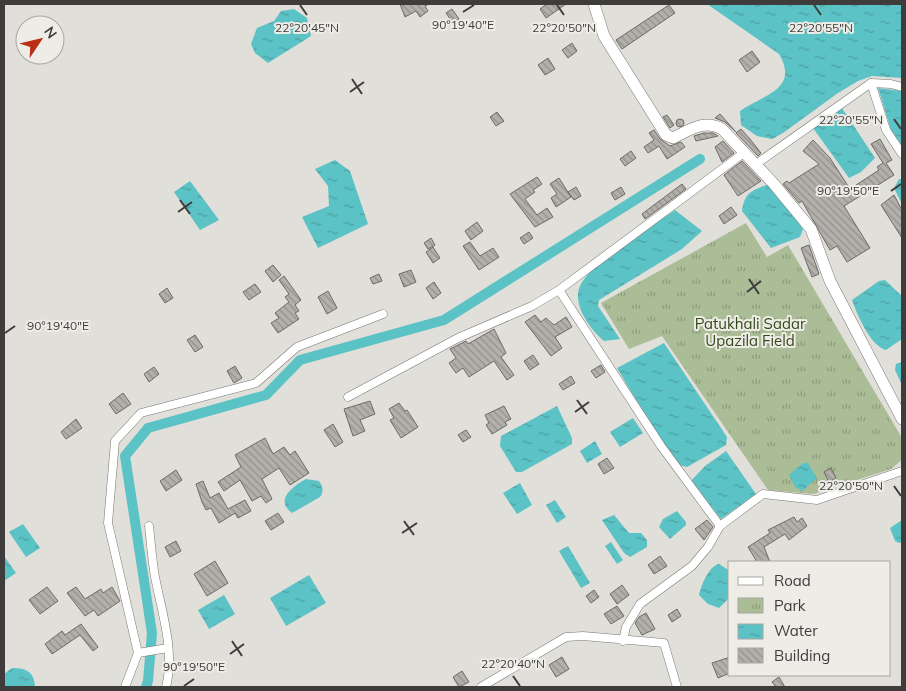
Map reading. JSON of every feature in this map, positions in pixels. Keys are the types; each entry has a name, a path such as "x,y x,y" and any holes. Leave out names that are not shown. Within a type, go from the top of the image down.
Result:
{"street":[{"path":"594,4 604,36 666,135 673,138 703,124 714,124 722,129 756,164 811,229 830,282 902,419"},
{"path":"756,164 871,83 891,84 902,87"},
{"path":"871,83 886,130 902,154"},
{"path":"348,397 458,338 532,306 559,290 745,152"},
{"path":"559,290 661,446 720,526"},
{"path":"125,687 138,653 108,523 114,441 141,413 256,383 298,347 384,314"},
{"path":"623,641 626,627 637,608 692,566 708,547 720,526 763,494 817,500 902,471"},
{"path":"149,526 154,574 168,648 170,667 166,687"},
{"path":"481,687 566,637 582,636 664,643 677,687"},
{"path":"138,653 168,648"}],"green space":[{"name":"Patukhali Sadar Upazila Field","path":"746,223 767,257 788,245 902,438 902,460 891,469 814,494 768,490 662,336 629,349 601,303"}],"water":[{"path":"707,4 902,4 902,78 872,76 858,81 772,139 757,136 741,125 740,111 776,90 782,84 785,76 784,66 779,54"},
{"path":"294,9 307,18 311,36 268,63 255,53 251,44 257,28 274,21 281,11"},
{"path":"878,88 902,91 902,147 892,133"},
{"path":"840,105 875,158 861,172 849,178 813,128"},
{"path":"335,160 350,171 368,224 318,248 302,217 329,206 328,186 315,169"},
{"path":"899,179 902,179 902,204 894,188"},
{"path":"190,181 219,220 200,230 174,192"},
{"path":"767,185 781,198 803,229 800,237 771,248 742,211 744,200 749,194"},
{"path":"675,210 702,231 682,249 599,300 598,306 620,339 604,341 588,323 580,307 578,291 581,284 598,264 638,234"},
{"path":"885,280 902,296 902,339 886,350 880,347 870,336 852,300 879,281"},
{"path":"664,343 727,437 726,445 687,467 679,465 656,434 617,368"},
{"path":"902,362 902,385 895,370 896,364"},
{"path":"557,406 572,438 572,444 522,472 516,472 500,446 501,436"},
{"path":"633,418 643,433 620,447 610,432"},
{"path":"595,441 602,454 587,463 580,451"},
{"path":"726,451 756,494 721,519 691,481 705,466"},
{"path":"803,463 808,463 817,478 802,491 795,487 789,475"},
{"path":"306,479 319,481 322,493 320,497 292,513 287,508 285,498 291,489"},
{"path":"520,483 532,505 517,514 503,493"},
{"path":"555,500 566,517 557,523 546,505"},
{"path":"677,511 686,522 686,525 670,539 659,527 663,519"},
{"path":"614,515 629,533 641,533 647,540 647,547 630,557 624,553 602,520"},
{"path":"902,520 902,542 899,543 895,541 890,528"},
{"path":"23,524 40,548 26,557 9,532"},
{"path":"611,542 623,560 617,564 605,546"},
{"path":"568,546 590,583 581,588 559,551"},
{"path":"4,556 16,573 4,581"},
{"path":"719,564 728,570 728,599 719,608 708,604 699,595 704,581 715,565"},
{"path":"309,575 326,603 286,626 270,598"},
{"path":"224,595 235,614 209,629 198,610"},
{"path":"12,668 29,672 35,687 4,687 4,674"}],"building":[{"path":"400,4 429,4 425,6 428,11 420,17 416,11 405,17"},
{"path":"547,4 566,4 546,18 540,9"},
{"path":"669,5 675,13 622,49 616,40"},
{"path":"452,9 459,19 453,23 446,13"},
{"path":"572,43 577,51 568,58 562,50"},
{"path":"752,51 760,62 747,72 739,60"},
{"path":"548,58 555,69 545,75 538,65"},
{"path":"497,112 504,121 496,126 490,117"},
{"path":"720,114 736,132 725,122 715,118"},
{"path":"667,115 674,125 670,128 663,117"},
{"path":"680,119 684,123 680,127 676,123"},
{"path":"741,129 761,153 758,156 736,133"},
{"path":"654,130 660,139 670,146 681,142 685,147 667,159 659,146 648,153 644,147 654,140 649,133"},
{"path":"713,133 718,136 696,141 694,136"},
{"path":"880,139 892,160 886,163 894,175 844,206 870,248 847,262 837,246 830,250 802,201 799,203 783,184 787,181 789,183 819,164 803,151 813,140 830,158 850,189 879,170 877,167 883,163 871,144"},
{"path":"723,141 734,153 722,162 715,147"},
{"path":"631,151 636,158 625,166 620,159"},
{"path":"742,161 761,181 738,196 724,175"},
{"path":"537,177 542,184 525,199 537,215 547,208 553,217 535,227 510,194"},
{"path":"559,178 571,197 556,207 551,198 557,194 550,184"},
{"path":"682,184 686,189 645,219 642,214"},
{"path":"576,187 581,196 574,200 568,192"},
{"path":"621,187 625,194 615,200 611,193"},
{"path":"894,195 902,210 902,238 881,205"},
{"path":"731,207 737,215 724,224 719,216"},
{"path":"477,222 483,231 471,240 465,231"},
{"path":"529,232 533,238 524,244 520,238"},
{"path":"431,238 435,245 428,249 424,243"},
{"path":"470,242 480,256 493,248 499,257 479,270 463,246"},
{"path":"809,245 819,274 812,277 801,248"},
{"path":"433,247 440,258 433,263 426,252"},
{"path":"273,265 281,275 273,282 265,271"},
{"path":"411,270 416,282 404,287 399,274"},
{"path":"379,274 382,281 373,284 370,278"},
{"path":"284,276 301,300 295,305 299,311 295,313 299,319 278,333 271,323 279,318 275,313 289,302 285,297 289,294 279,280"},
{"path":"434,282 441,293 433,299 426,288"},
{"path":"255,284 261,292 249,300 243,292"},
{"path":"167,288 173,298 165,303 159,294"},
{"path":"328,291 337,308 327,314 318,297"},
{"path":"535,315 541,322 546,318 554,325 566,317 572,327 555,337 562,348 551,356 525,322"},
{"path":"494,329 506,353 501,357 514,375 507,380 494,361 469,377 463,368 456,373 449,363 456,358 450,349 466,341 468,344"},
{"path":"195,335 203,347 195,352 187,340"},
{"path":"533,355 539,364 530,370 524,361"},
{"path":"601,365 605,372 596,378 591,371"},
{"path":"235,366 242,378 234,383 227,371"},
{"path":"154,367 159,374 149,382 144,374"},
{"path":"571,376 575,383 563,390 559,384"},
{"path":"123,393 131,404 116,414 109,404"},
{"path":"370,401 375,414 360,420 365,431 353,436 344,409"},
{"path":"399,403 405,411 407,410 418,427 401,438 390,420 394,418 389,409"},
{"path":"504,406 511,419 505,422 507,425 492,434 486,425 489,423 485,415"},
{"path":"76,419 82,428 66,439 61,432"},
{"path":"333,424 343,442 335,447 324,430"},
{"path":"466,430 471,437 463,442 458,435"},
{"path":"265,438 273,454 284,447 290,455 295,451 309,473 290,485 279,468 262,479 272,499 266,503 261,496 252,501 240,480 224,491 218,482 241,467 235,455"},
{"path":"607,458 614,468 604,474 598,464"},
{"path":"831,468 836,478 829,482 824,472"},
{"path":"176,470 182,480 166,491 160,481"},
{"path":"203,481 210,498 219,493 228,509 245,500 251,511 238,518 235,513 219,523 211,508 206,510 202,502 196,484"},
{"path":"278,513 284,522 271,530 265,521"},
{"path":"794,517 797,522 802,518 807,526 789,540 785,534 764,547 770,561 756,561 748,547 770,533 768,530"},
{"path":"707,520 713,527 704,540 695,529"},
{"path":"176,541 181,551 170,557 165,547"},
{"path":"660,556 667,566 654,574 648,565"},
{"path":"215,561 228,583 207,596 194,574"},
{"path":"622,585 629,595 617,604 610,594"},
{"path":"47,587 58,601 40,614 29,600"},
{"path":"76,587 85,599 101,589 103,593 112,587 120,601 98,616 94,610 85,616 67,593"},
{"path":"594,590 599,597 591,603 586,596"},
{"path":"617,606 624,616 611,624 604,614"},
{"path":"677,609 681,616 672,622 668,615"},
{"path":"646,613 655,629 642,635 635,623 639,617"},
{"path":"81,624 98,647 93,651 80,635 52,654 45,644 62,631 65,635"},
{"path":"562,657 569,669 556,677 549,665"},
{"path":"728,658 728,674 718,678 712,663"},
{"path":"462,671 469,682 459,687 453,677"},
{"path":"779,677 785,687 776,687 772,682"}],"waterway":[{"path":"146,687 152,633 125,456 148,428 266,395 300,360 444,320 700,159"}]}
